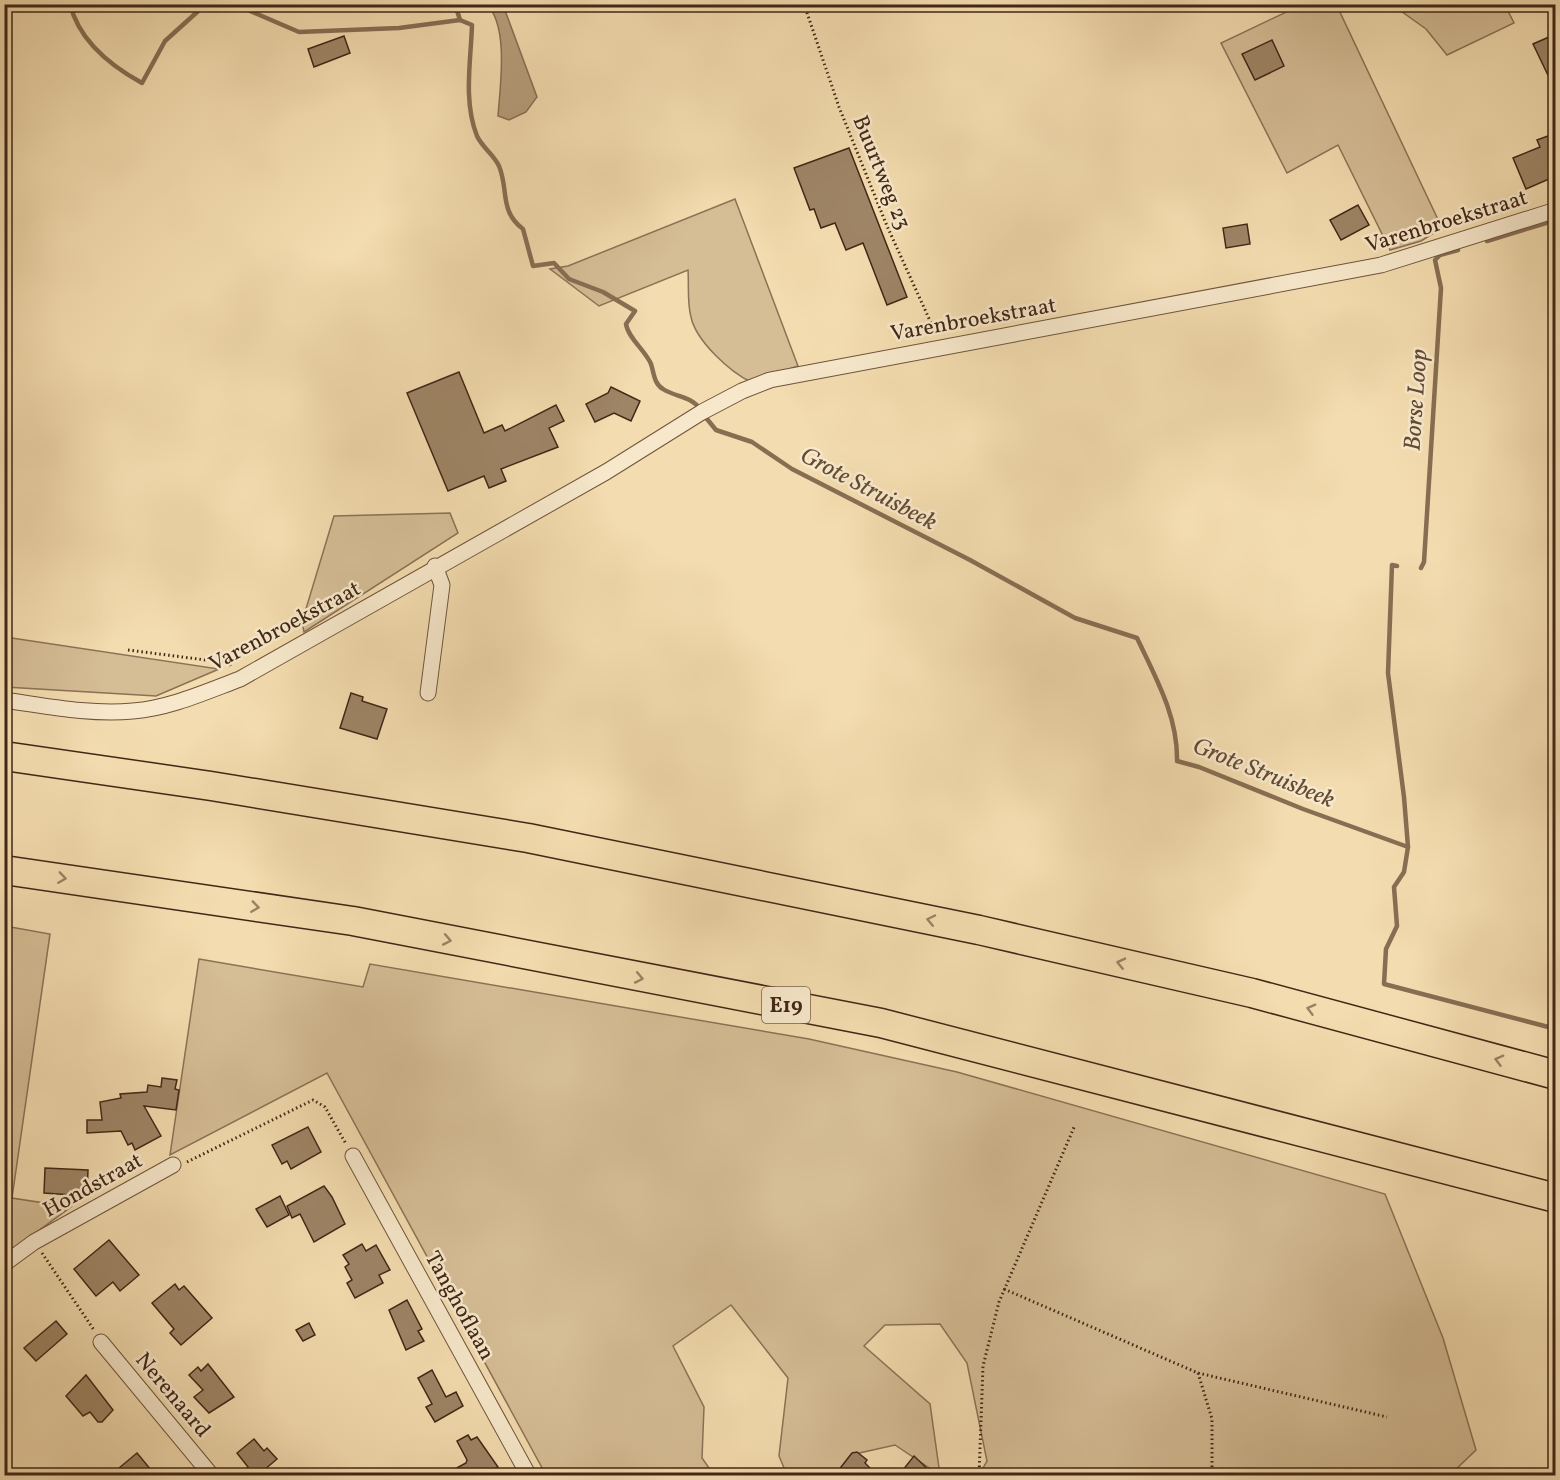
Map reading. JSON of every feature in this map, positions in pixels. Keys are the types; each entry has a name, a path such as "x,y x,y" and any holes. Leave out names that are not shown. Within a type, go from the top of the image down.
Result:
{"highway":[{"path":"4,756 212,786 528,838 967,928 1252,993 1556,1075"},
{"name":"E19","path":"4,870 353,921 881,1023 1556,1198"}],"street":[{"name":"Varenbroekstraat","path":"4,700 86,711 135,711 177,702 240,679 435,566 606,472 742,391 770,380 1381,265 1556,210"},
{"path":"429,693 442,585 435,566"},
{"name":"Tanghoflaan","path":"353,1156 529,1476"},
{"name":"Hondstraat","path":"4,1264 34,1242 173,1165"},
{"name":"Nerenaard","path":"101,1342 212,1476"}],"path":[{"name":"Buurtweg 23","path":"804,4 839,107 883,215 942,348"},
{"path":"128,650 229,663 240,679"},
{"path":"173,1165 176,1168 313,1100 325,1107 353,1156"},
{"path":"994,1476 980,1473 983,1366 1004,1289 1076,1125"},
{"path":"34,1242 101,1342"},
{"path":"1004,1289 1198,1373 1387,1417"},
{"path":"1198,1373 1212,1419 1212,1476"}],"shaded area":[{"path":"1433,4 1505,5 1514,23 1447,55 1426,29 1401,11 1411,5 1430,7"},
{"path":"487,5 503,5 537,97 526,112 509,120 498,116 501,42 494,15"},
{"path":"1301,5 1344,5 1338,8 1442,228 1421,241 1390,250 1338,145 1287,173 1221,43"},
{"path":"735,199 798,366 751,382 733,371 715,355 694,326 689,306 688,270 599,306 550,269 568,266"},
{"path":"450,513 458,533 304,632 302,622 334,516"},
{"path":"4,637 219,669 156,696 5,687"},
{"path":"5,926 50,934 12,1198 71,1207 5,1255"},
{"path":"199,959 363,987 370,964 809,1039 957,1072 1385,1194 1443,1338 1476,1450 1450,1475 979,1475 987,1461 967,1363 940,1324 885,1325 864,1346 930,1404 940,1475 895,1445 855,1454 840,1475 787,1475 779,1456 788,1378 731,1305 673,1346 704,1407 702,1458 714,1475 546,1475 327,1073 170,1155"}],"building":[{"path":"1556,34 1556,92 1533,44"},
{"path":"344,36 350,53 314,67 308,49"},
{"path":"1272,40 1284,66 1255,80 1242,54"},
{"path":"1556,133 1556,176 1526,189 1513,158 1540,147 1537,140"},
{"path":"849,148 907,297 887,305 863,243 846,250 835,223 821,228 814,209 810,210 794,168"},
{"path":"1358,205 1369,225 1341,240 1330,220"},
{"path":"1247,224 1250,244 1226,248 1223,228"},
{"path":"459,372 484,433 502,425 505,431 556,405 564,421 549,428 558,447 501,469 506,481 489,488 484,476 448,491 407,393"},
{"path":"611,387 640,401 631,421 614,413 595,422 586,404 608,393"},
{"path":"351,693 363,697 362,701 387,709 377,739 340,728"},
{"path":"162,1078 177,1080 175,1089 179,1090 176,1110 144,1106 161,1136 135,1150 132,1143 128,1145 121,1131 87,1133 87,1120 102,1120 100,1102 121,1098 120,1094 147,1092 148,1085 161,1087"},
{"path":"308,1127 321,1152 291,1169 287,1161 282,1164 272,1145"},
{"path":"45,1168 88,1170 87,1196 44,1193"},
{"path":"324,1186 345,1224 314,1242 300,1214 292,1218 287,1206"},
{"path":"280,1196 289,1215 267,1227 256,1209"},
{"path":"109,1240 139,1275 120,1291 113,1282 96,1296 74,1269"},
{"path":"362,1244 366,1251 376,1245 390,1270 379,1275 383,1283 355,1298 347,1283 352,1280 345,1267 349,1264 343,1255"},
{"path":"175,1284 179,1290 184,1286 212,1318 181,1345 170,1333 174,1329 152,1303"},
{"path":"407,1300 422,1329 418,1331 424,1341 406,1350 389,1310"},
{"path":"56,1321 67,1334 36,1361 24,1348"},
{"path":"309,1323 315,1335 303,1341 296,1330"},
{"path":"208,1364 234,1397 209,1413 194,1397 203,1390 189,1375 198,1367 201,1371"},
{"path":"432,1370 446,1397 456,1392 463,1406 435,1422 426,1407 432,1404 418,1378"},
{"path":"86,1375 113,1410 102,1422 98,1422 90,1412 83,1416 66,1396"},
{"path":"468,1435 471,1440 477,1437 498,1467 481,1476 442,1476 466,1463 467,1460 457,1441"},
{"path":"254,1439 264,1451 267,1448 277,1459 257,1476 238,1476 248,1467 237,1453"},
{"path":"857,1452 867,1460 865,1463 870,1468 865,1476 834,1476 852,1453"},
{"path":"137,1453 156,1476 126,1476 119,1468"},
{"path":"914,1456 935,1476 898,1476"}],"waterway":[{"name":"Grote Struisbeek","path":"70,4 81,30 98,51 119,69 142,83 165,41 206,4"},
{"name":"Grote Struisbeek","path":"243,4 248,10 299,32 399,28 460,20 472,25 469,95 473,123 479,140 499,166 507,207 515,222 523,229 533,266 554,263 569,279 603,292 635,311 626,324 627,329 651,364 658,384 668,392 688,399 700,409"},
{"path":"455,4 460,20"},
{"name":"Borse Loop","path":"1487,241 1556,220"},
{"name":"Borse Loop","path":"1421,568 1424,562 1441,288 1435,260 1440,255 1458,250"},
{"name":"Grote Struisbeek","path":"707,419 716,430 752,442 792,469 970,560 1075,618 1137,638 1170,713 1177,761 1199,767 1303,809 1408,847 1404,872 1394,887 1397,926 1386,949 1384,984 1556,1029"},
{"name":"Borse Loop","path":"1397,566 1392,565 1388,673 1408,847"}]}
